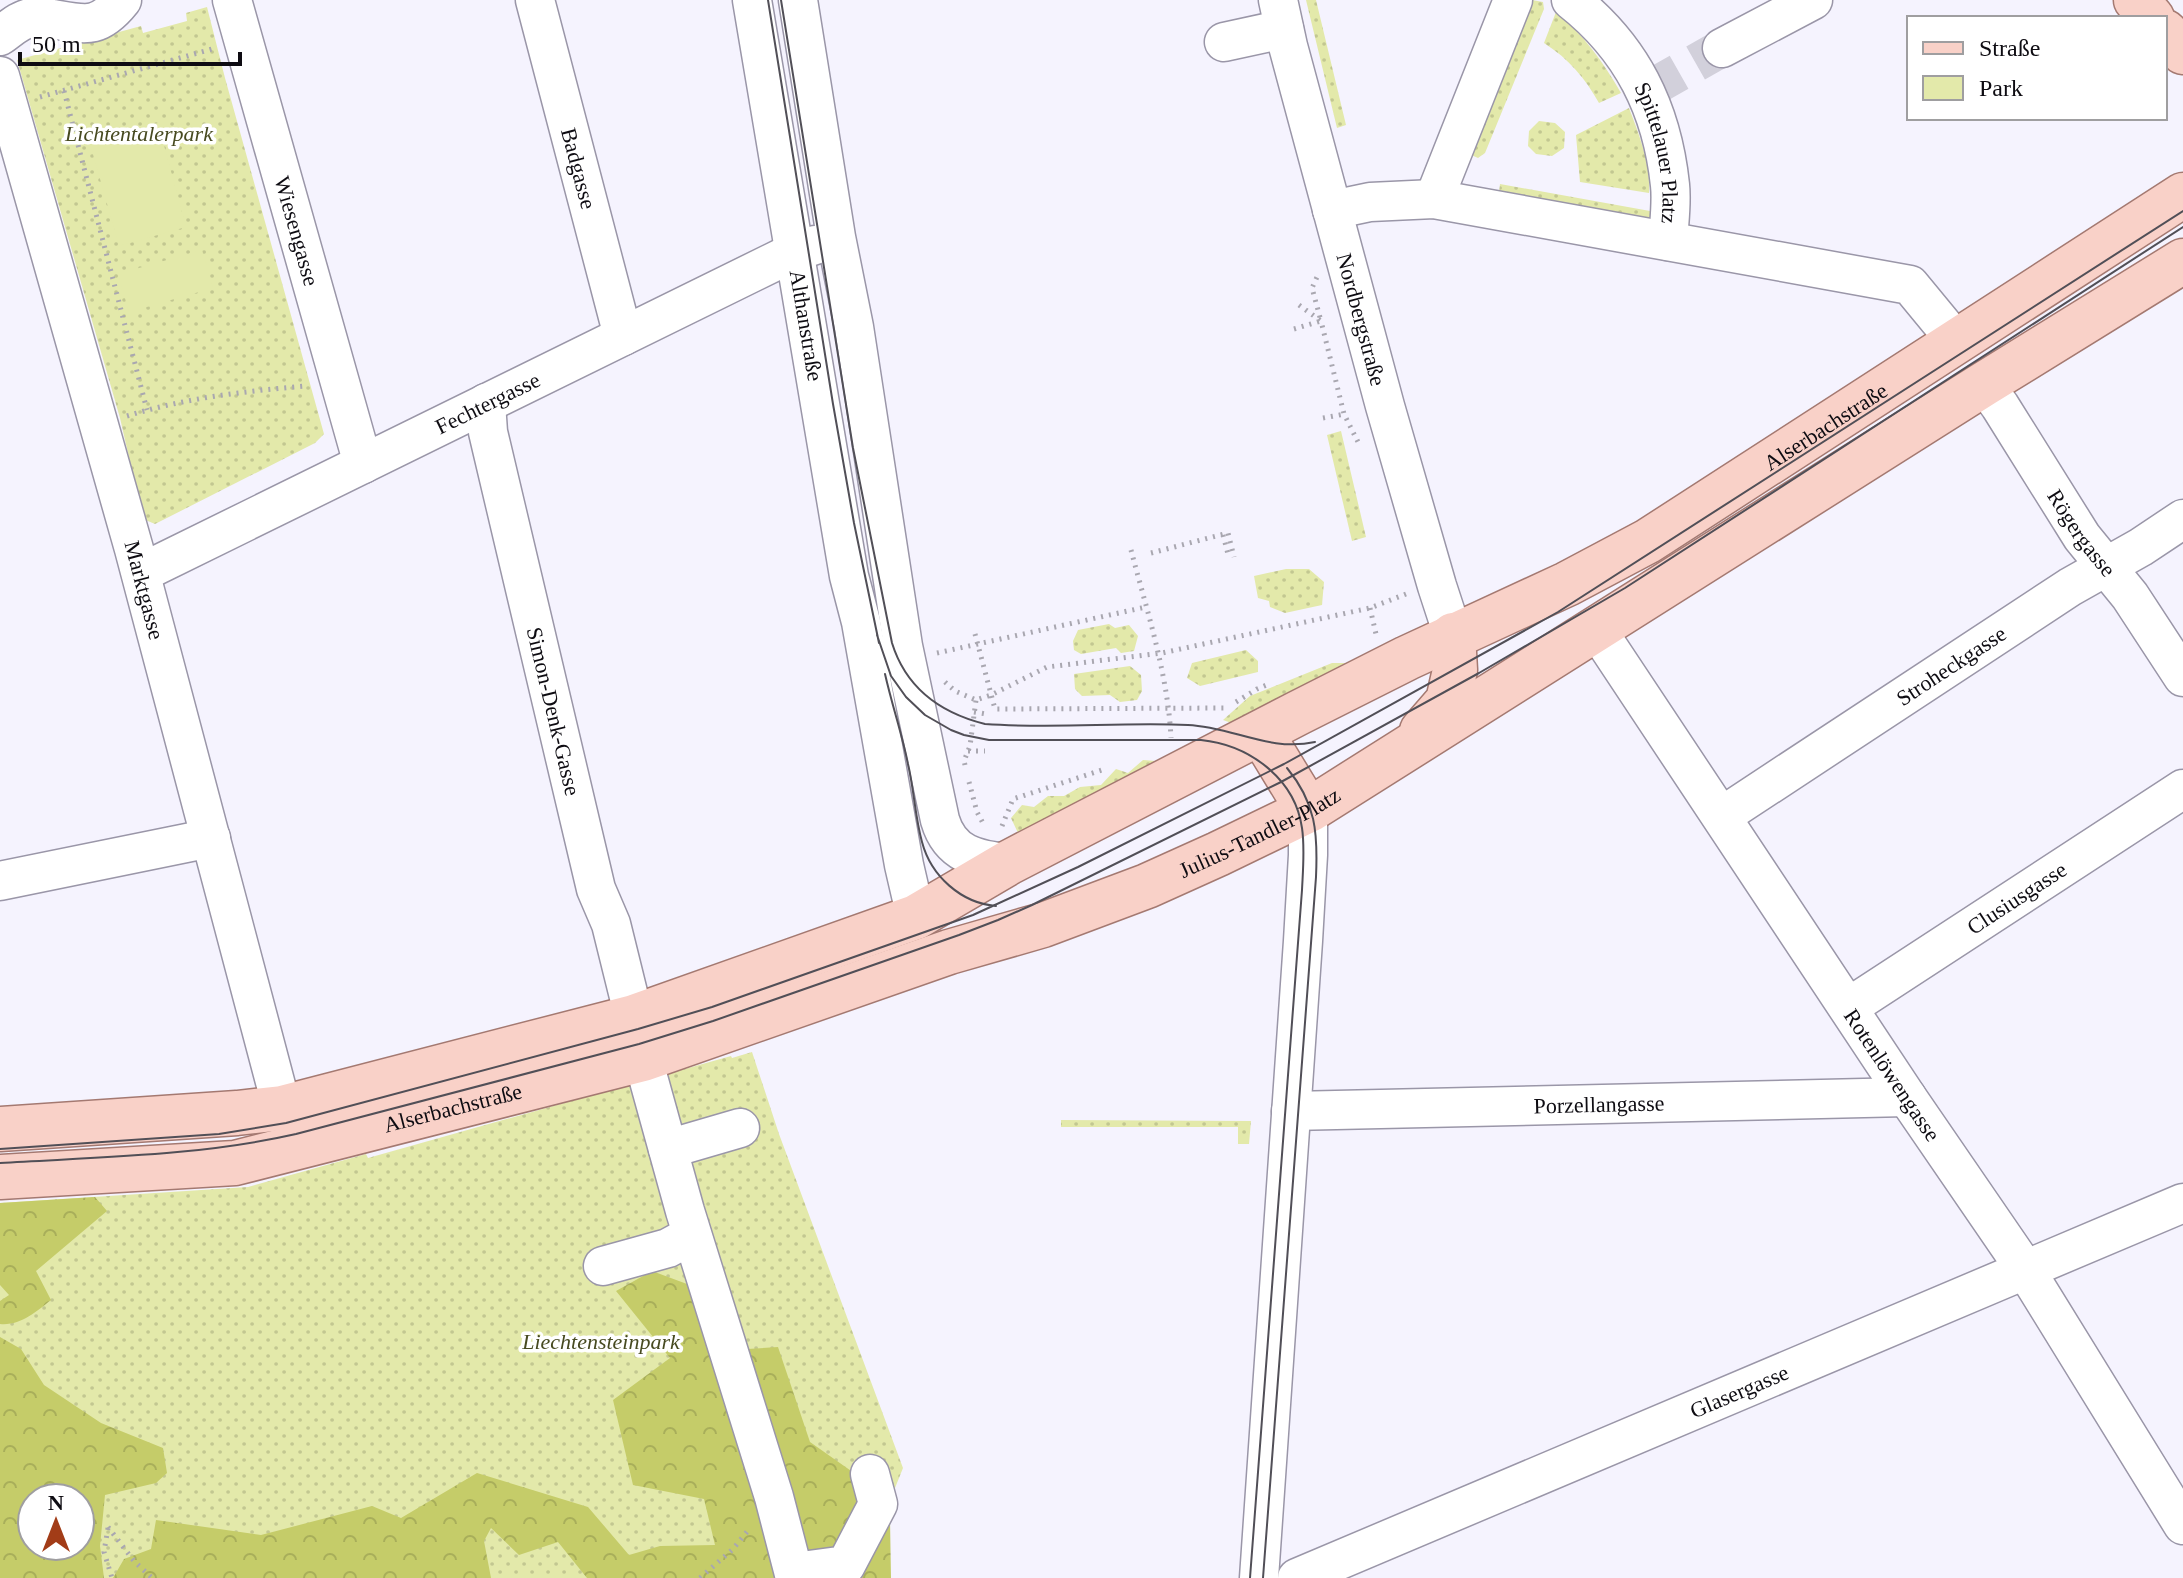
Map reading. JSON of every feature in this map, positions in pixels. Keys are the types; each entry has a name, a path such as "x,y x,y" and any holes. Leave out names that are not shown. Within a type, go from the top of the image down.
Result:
{"main road":[{"path":"2136,0 2150,16"},
{"path":"2167,34 2183,52"},
{"name":"Alserbachstraße","path":"1453,635 1567,584 1648,541 2183,195"},
{"path":"1597,630 1673,579 2183,261"},
{"name":"Julius-Tandler-Platz","path":"890,974 949,952 1043,925 1147,886 1218,854 1308,810 1597,630"},
{"path":"949,952 930,946 916,917 998,848 1245,720 1453,635 1455,670 1448,701 1409,746"},
{"path":"1245,720 1308,810"},
{"name":"Alserbachstraße","path":"0,1129 282,1108 634,1017 916,917"},
{"name":"Alserbachstraße","path":"0,1177 235,1163 643,1059 890,974"}],"street":[{"path":"0,36 19,21 36,16 80,25 95,24 112,13 122,0"},
{"name":"Wiesengasse","path":"232,0 363,464"},
{"name":"Badgasse","path":"535,0 623,336"},
{"name":"Althanstraße","path":"752,0 849,576 916,917"},
{"name":"Althanstraße","path":"798,0 836,237 920,650"},
{"path":"1434,199 1513,0"},
{"name":"Spittelauer Platz","path":"1332,210 1370,202 1434,199 1668,241 1670,187 1659,125 1646,91 1619,47 1571,0"},
{"path":"1722,48 1813,0"},
{"path":"1224,42 1281,14"},
{"name":"Nordbergstraße","path":"1281,14 1385,406 1453,635"},
{"name":"Marktgasse","path":"4,91 141,573 282,1108"},
{"name":"Fechtergasse","path":"141,573 794,252 836,237"},
{"path":"1668,241 1910,285 1957,342"},
{"name":"Rögergasse","path":"1984,384 2082,537 2130,596 2183,677"},
{"name":"Simon-Denk-Gasse","path":"486,403 488,432 596,889 611,924 634,1017"},
{"name":"Stroheckgasse","path":"1722,816 2070,587 2183,519"},
{"name":"Rotenlöwengasse","path":"1597,630 1907,1097 2169,1474 2183,1525"},
{"path":"920,650 940,820 946,836 957,848 976,858 998,848"},
{"name":"Clusiusgasse","path":"1849,1007 2183,789"},
{"path":"1259,1578 1308,855 1308,810"},
{"path":"0,881 211,838"},
{"path":"643,1059 692,1235 774,1497 795,1575 846,1565 878,1504 870,1474"},
{"name":"Porzellangasse","path":"1291,1111 1907,1097"},
{"path":"668,1149 740,1128"},
{"name":"Glasergasse","path":"1297,1578 2183,1203"},
{"path":"603,1266 668,1248 692,1235"}],"path":[{"path":"4,91 64,91 244,40"},
{"path":"64,91 147,410"},
{"path":"1299,305 1321,321 1344,414"},
{"path":"99,424 147,410 243,391 315,386"},
{"path":"1151,553 1223,535 1232,558"},
{"path":"1157,544 1159,551"},
{"path":"1131,550 1157,653 1174,750"},
{"path":"940,669 955,691 976,700 1047,667 1157,653 1370,608 1417,591"},
{"path":"920,650 978,644 1146,607"},
{"path":"975,634 995,709 1169,709 1245,720"},
{"path":"976,700 970,746 964,761 977,812 998,848"},
{"path":"974,712 986,714"},
{"path":"967,751 985,751"},
{"path":"700,1578 733,1549 774,1497"},
{"path":"112,1578 104,1552 108,1527 134,1561 152,1578"}],"green space":[{"path":"1306,0 1316,0 1346,125 1337,128"},
{"path":"1532,0 1543,2 1544,9 1485,153 1478,158 1469,154"},
{"name":"Lichtentalerpark","path":"207,7 324,434 315,443 155,524 143,519 120,418 17,60 141,26 143,33 187,21 186,13"},
{"path":"1556,12 1592,50 1621,93 1599,103 1576,70 1544,43"},
{"path":"1629,108 1646,161 1649,193 1580,182 1576,135"},
{"path":"1539,121 1555,123 1565,132 1564,148 1552,156 1536,154 1528,146 1529,131"},
{"path":"158,123 186,227 119,246 89,140"},
{"path":"1500,184 1650,211 1650,219 1499,192"},
{"path":"202,250 213,288 129,312 118,274"},
{"path":"1341,431 1366,537 1352,541 1327,435"},
{"path":"1286,569 1309,569 1324,582 1322,605 1285,613 1270,607 1269,601 1258,598 1254,576"},
{"path":"1109,624 1115,628 1129,625 1138,636 1134,651 1121,653 1116,648 1081,654 1074,650 1073,641 1078,630"},
{"path":"1246,650 1258,661 1258,672 1200,686 1187,678 1192,663"},
{"path":"1332,663 1349,663 1237,725 1223,720 1250,696"},
{"path":"1130,666 1141,675 1142,691 1137,700 1120,702 1110,695 1082,696 1075,689 1074,674"},
{"path":"1143,760 1156,761 1159,768 1018,833 1011,818 1022,805 1034,807 1048,796 1064,796 1080,787 1101,785 1116,769 1128,773"},
{"name":"Liechtensteinpark","path":"752,1052 779,1134 903,1468 859,1578 0,1578 0,1203 248,1187 366,1154 368,1158"},
{"path":"1061,1120 1251,1121 1249,1144 1238,1144 1238,1127 1061,1127"},
{"path":"95,1197 107,1211 36,1271 51,1300 21,1320 0,1324 0,1301 9,1295 0,1285 0,1203"},
{"path":"652,1271 687,1284 714,1351 778,1347 810,1442 864,1480 890,1519 891,1578 587,1578 558,1542 519,1555 491,1528 484,1541 491,1578 113,1578 124,1559 151,1549 156,1520 261,1535 372,1506 401,1518 477,1473 588,1507 629,1555 660,1546 715,1545 704,1499 633,1485 613,1400 670,1358 616,1291"},
{"path":"0,1337 21,1349 44,1385 101,1423 163,1448 167,1473 156,1483 105,1495 100,1546 104,1578 0,1578"}],"tunnel":[{"path":"1646,91 1722,48"}],"tram line":[{"path":"768,0 833,404 879,643"},
{"path":"781,0 853,448 892,643 906,673 916,686 940,705 985,724 1188,725 1266,742 1315,742"},
{"path":"0,1149 219,1134 286,1123 712,1007 973,915 1078,867 1284,764 1558,612 2183,211"},
{"path":"0,1163 186,1151 296,1134 639,1044 713,1021 998,920 1281,782 1625,588 2183,227"},
{"path":"877,635 891,676 906,697 925,715 951,730 989,740 1201,740 1219,743 1267,767 1280,780 1298,810 1303,843 1302,890 1250,1578"},
{"path":"885,674 906,753 926,854 949,886 971,900 996,906"},
{"path":"1263,1578 1317,861 1309,806 1287,768"}]}
